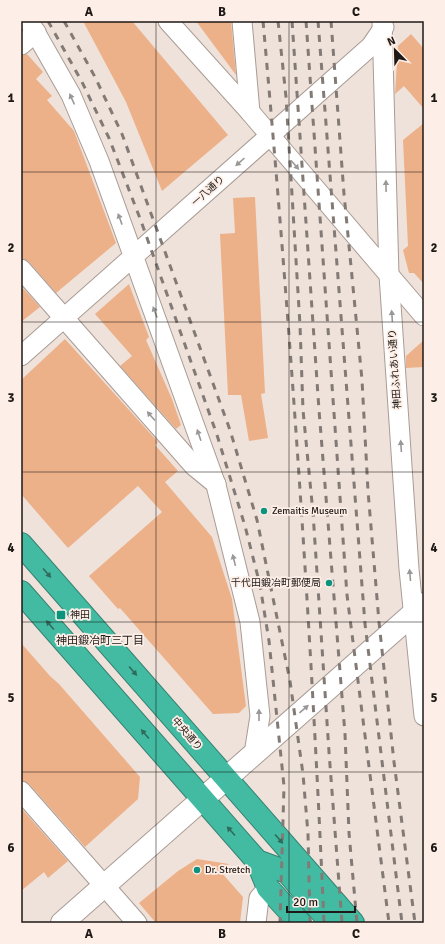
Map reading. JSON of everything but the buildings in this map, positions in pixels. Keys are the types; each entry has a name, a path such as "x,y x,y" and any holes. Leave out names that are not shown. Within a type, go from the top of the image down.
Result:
{"highway":[{"name":"中央通り","path":"21,544 354,923"},
{"path":"21,592 257,860 268,888 300,923"},
{"path":"257,860 287,872 331,923"}],"street":[{"path":"168,21 250,112 389,275 420,303"},
{"path":"242,21 250,112"},
{"name":"一八通り","path":"21,356 370,46 385,23"},
{"name":"神田ふれあい通り","path":"385,23 389,275 418,609 424,716"},
{"path":"21,45 32,26"},
{"path":"32,26 74,102 99,161 216,485 250,622 260,716 254,754"},
{"path":"21,269 194,466 216,485"},
{"path":"62,923 418,609"},
{"path":"21,791 137,923"},
{"path":"256,923 259,898 268,888"}],"railway":[{"path":"48,21 82,82 109,138 141,221 217,435 245,526 260,585 269,641 284,786 280,923"},
{"path":"64,21 95,77 122,134 230,430 257,520 290,681 303,774 308,834 310,923"},
{"path":"263,21 299,472 313,697 324,923"},
{"path":"278,21 286,97 300,325 303,410 313,513 342,923"},
{"path":"292,21 319,410 345,734 349,833 357,923"},
{"path":"306,21 347,595 389,923"},
{"path":"318,21 365,624 402,923"},
{"path":"331,21 344,194 362,380 368,491 379,622 394,762 415,923"}],"place":[{"name":"Zemaitis Museum","path":"264,511"},
{"name":"千代田鍛冶町郵便局","path":"329,583"},
{"name":"神田","path":"61,615"},
{"name":"Dr. Stretch","path":"197,870"}],"district":[{"name":"神田鍛冶町三丁目","path":"100,640"}]}
